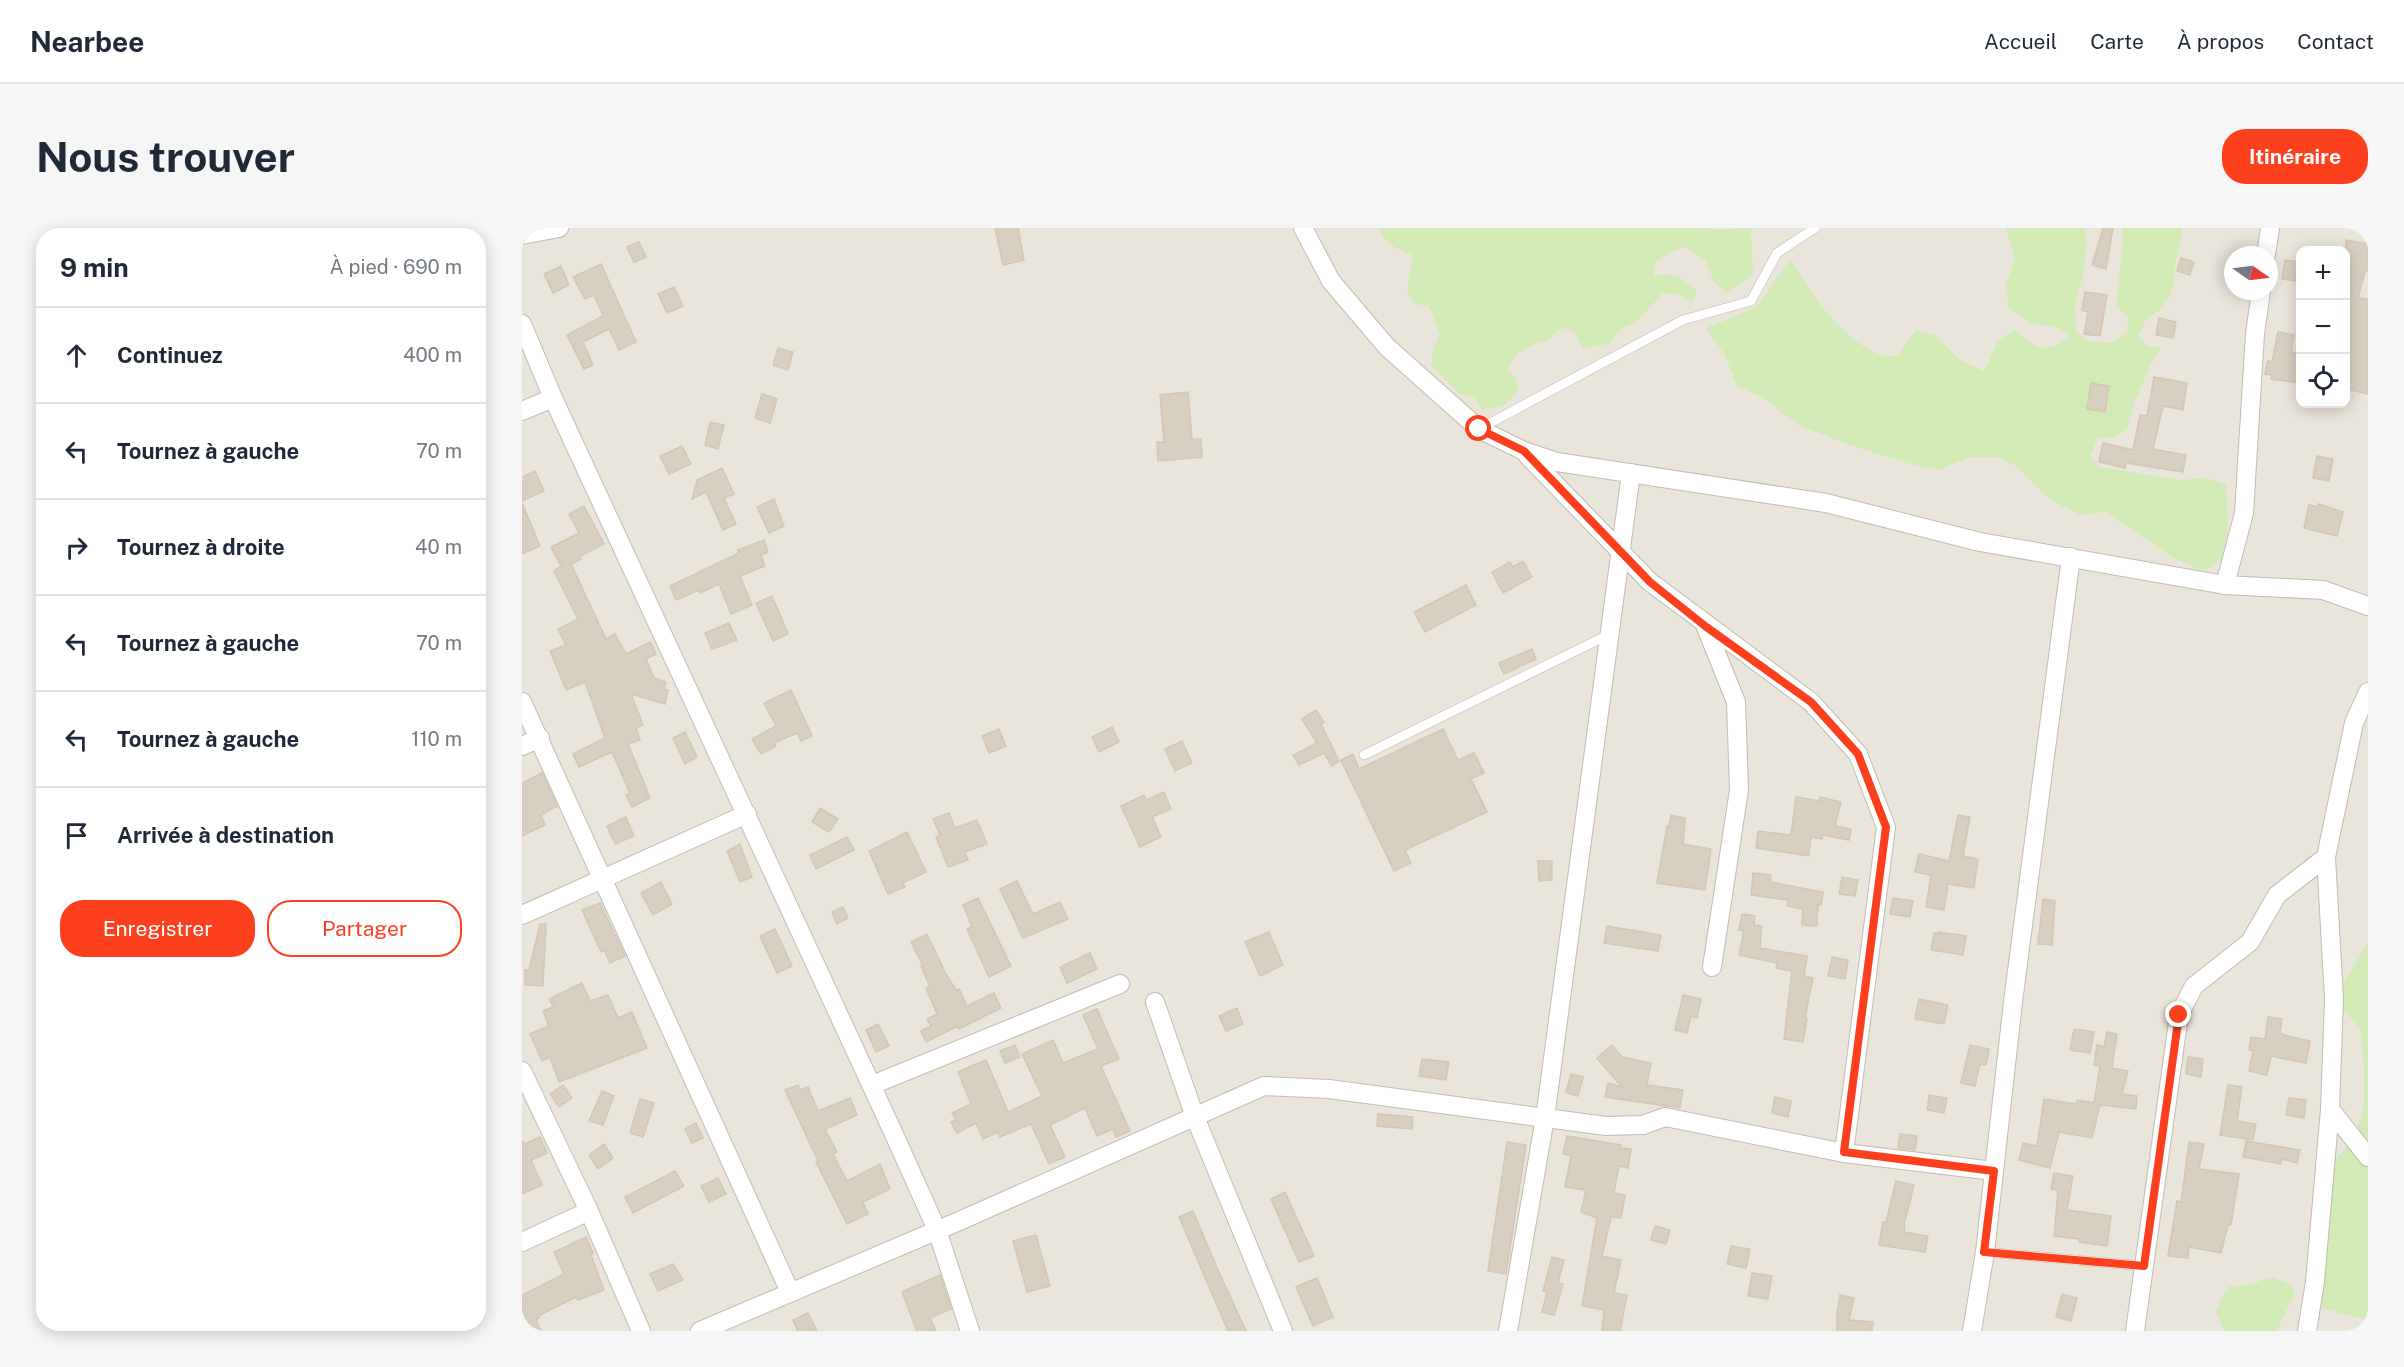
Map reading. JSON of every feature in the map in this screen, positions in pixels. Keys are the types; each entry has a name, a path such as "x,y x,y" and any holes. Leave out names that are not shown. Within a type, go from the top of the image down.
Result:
{"street":[{"path":"522,236 559,228"},
{"path":"1303,228 1331,280 1387,347 1479,429 1524,451 1557,462 1826,503 1980,542 2225,585 2323,590 2368,606"},
{"path":"2267,246 2270,228"},
{"path":"2225,585 2244,513 2255,334 2260,300"},
{"path":"522,324 553,398 747,814 937,1230 970,1331"},
{"path":"522,411 553,398"},
{"path":"1524,451 1650,582 1705,626 1811,702 1858,754 1886,827 1844,1152"},
{"path":"1508,1331 1545,1118 1631,473"},
{"path":"1972,1331 1984,1252 2013,1002 2071,557"},
{"path":"1705,626 1736,702 1739,790 1712,967"},
{"path":"2307,1331 2315,1282 2330,1109 2334,999 2326,857 2354,723 2368,692"},
{"path":"522,702 790,1292"},
{"path":"522,746 540,738"},
{"path":"522,915 747,814"},
{"path":"2135,1331 2179,1015 2194,986 2250,942 2277,895 2326,857"},
{"path":"872,1085 1120,984"},
{"path":"1155,1002 1195,1117 1283,1331"},
{"path":"524,1078 590,1210 641,1331"},
{"path":"700,1331 1264,1086 1329,1089 1606,1126 1643,1125 1665,1117 1844,1152 1994,1171"},
{"path":"2330,1109 2368,1157"},
{"path":"522,1242 590,1210"}],"lane":[{"path":"1479,429 1683,320 1751,301 1778,253 1815,228"},
{"path":"1364,755 1608,634"},
{"path":"1984,1252 2144,1266"}],"shaded area":[{"path":"522,228 2368,228 2368,1331 522,1331"}],"green space":[{"path":"1379,228 1708,228 1710,230 1751,228 1753,273 1740,285 1726,293 1714,282 1705,260 1685,247 1669,253 1655,262 1654,276 1673,275 1683,279 1697,292 1693,303 1679,295 1663,293 1637,322 1622,328 1609,344 1583,348 1574,331 1561,328 1547,341 1532,345 1517,354 1507,371 1514,376 1519,390 1511,399 1499,406 1482,409 1476,398 1458,393 1432,366 1433,348 1440,335 1429,307 1413,303 1407,292 1413,255 1388,242"},
{"path":"2006,228 2085,228 2087,243 2083,275 2075,304 2076,331 2086,341 2110,343 2127,332 2128,317 2116,307 2123,242 2122,228 2182,228 2174,282 2168,300 2161,309 2146,319 2138,337 2148,346 2161,348 2149,368 2134,404 2127,429 2115,437 2098,439 2090,455 2099,467 2178,480 2207,478 2226,485 2228,527 2222,559 2204,571 2175,559 2105,512 2080,515 2049,499 2016,466 1997,457 1970,457 1938,470 1913,465 1798,425 1762,397 1737,386 1725,355 1706,328 1757,307 1791,258 1806,285 1828,314 1852,338 1866,347 1881,355 1897,356 1916,330 1937,336 1960,360 1984,371 1998,342 2014,329 2034,345 2046,348 2070,337 2057,327 2033,324 2009,308 2005,286 2015,258"},
{"path":"2368,942 2368,1320 2312,1306 2324,1172 2354,1139 2364,1105 2364,1066 2360,1028 2334,999"},
{"path":"2272,1277 2290,1285 2295,1292 2277,1331 2224,1331 2216,1311 2230,1286 2244,1286"}],"building":[{"path":"995,228 1018,228 1024,260 1003,265"},
{"path":"2103,228 2113,228 2106,269 2092,265"},
{"path":"2346,240 2368,244 2368,271 2365,271 2358,298 2368,299 2368,394 2350,390 2350,246 2346,246"},
{"path":"639,242 646,257 634,262 627,247"},
{"path":"2181,258 2194,262 2190,275 2177,271"},
{"path":"2285,260 2296,262 2295,281 2282,279"},
{"path":"601,264 636,342 619,350 609,329 583,342 593,365 584,369 567,335 603,316 594,295 585,299 573,277"},
{"path":"561,266 569,285 553,293 544,274"},
{"path":"674,287 683,306 667,313 658,294"},
{"path":"2085,292 2107,295 2100,336 2084,334 2088,312 2082,310"},
{"path":"2159,318 2176,322 2173,338 2156,335"},
{"path":"2278,332 2294,335 2291,352 2296,353 2296,382 2271,379 2272,375 2265,374 2268,361 2272,362"},
{"path":"778,348 793,352 788,370 773,365"},
{"path":"2154,377 2187,383 2183,410 2163,406 2153,449 2186,455 2183,472 2126,463 2125,468 2099,462 2103,443 2133,450 2140,415 2147,416"},
{"path":"2091,383 2109,386 2105,412 2087,409"},
{"path":"1188,392 1192,439 1201,439 1202,457 1158,461 1157,442 1164,442 1160,395"},
{"path":"762,394 777,399 770,423 755,418"},
{"path":"710,422 724,425 718,449 705,445"},
{"path":"682,446 691,464 669,474 660,456"},
{"path":"2317,456 2333,459 2329,481 2313,478"},
{"path":"722,468 734,494 724,498 736,524 723,530 706,492 692,499 697,480"},
{"path":"535,471 544,491 522,501 522,477"},
{"path":"774,499 784,526 769,533 757,507"},
{"path":"522,503 540,546 522,554"},
{"path":"2318,504 2343,512 2337,536 2304,528 2309,505 2317,507"},
{"path":"584,506 604,544 580,556 581,559 571,564 606,639 615,634 626,654 650,642 656,654 646,659 654,678 666,682 664,689 668,690 665,704 631,694 643,725 636,728 640,740 628,744 650,798 632,807 626,795 630,793 612,752 579,767 573,754 605,738 585,682 566,690 550,651 566,645 558,629 578,619 554,571 561,566 551,547 579,533 569,514"},
{"path":"764,540 768,552 761,555 765,566 740,576 752,605 731,614 719,584 700,593 699,590 676,600 670,586 739,553 738,550"},
{"path":"1523,561 1532,577 1503,593 1492,572 1510,562 1513,567"},
{"path":"1466,585 1476,605 1425,632 1414,612"},
{"path":"772,596 788,634 773,641 756,603"},
{"path":"729,623 737,640 712,649 705,633"},
{"path":"1532,649 1536,659 1504,674 1499,663"},
{"path":"791,690 812,736 801,741 797,733 774,743 776,746 761,754 752,739 776,726 764,703"},
{"path":"1316,710 1324,722 1321,724 1339,761 1332,766 1324,753 1299,765 1293,755 1317,743 1302,719"},
{"path":"1112,727 1119,742 1099,752 1092,737"},
{"path":"999,729 1006,746 989,753 982,736"},
{"path":"1443,729 1458,760 1474,753 1484,773 1471,779 1487,812 1405,850 1411,863 1394,871 1341,760 1353,754 1359,769"},
{"path":"685,732 697,757 685,764 673,738"},
{"path":"1182,741 1192,763 1175,771 1165,749"},
{"path":"542,773 557,806 541,815 545,825 522,836 522,783"},
{"path":"1164,792 1171,809 1152,817 1161,837 1140,847 1121,806 1144,795 1146,800"},
{"path":"1796,797 1819,801 1820,797 1841,802 1835,826 1851,829 1849,840 1823,835 1822,839 1811,837 1809,856 1756,848 1758,831 1791,835"},
{"path":"820,808 838,819 829,832 812,822"},
{"path":"949,813 955,828 977,820 987,844 965,852 968,860 948,867 936,837 940,835 933,819"},
{"path":"1671,815 1685,818 1683,844 1711,849 1705,890 1657,883"},
{"path":"1958,815 1970,817 1963,856 1978,859 1974,888 1948,884 1944,910 1926,907 1931,875 1915,872 1919,854 1949,861"},
{"path":"626,817 634,836 615,844 607,826"},
{"path":"907,832 926,872 903,883 905,887 888,894 869,851"},
{"path":"847,837 854,850 816,869 810,855"},
{"path":"740,844 752,877 740,882 727,851"},
{"path":"1538,861 1552,861 1552,880 1539,881"},
{"path":"1753,873 1771,875 1770,882 1823,892 1821,905 1818,904 1817,926 1802,925 1803,909 1787,906 1788,900 1751,895"},
{"path":"1842,877 1858,880 1855,896 1839,894"},
{"path":"1017,881 1033,914 1060,902 1068,919 1023,938 1000,889"},
{"path":"661,882 672,904 653,915 641,893"},
{"path":"978,898 1011,966 989,977 967,929 972,927 963,905"},
{"path":"1893,898 1913,901 1910,917 1890,914"},
{"path":"2043,899 2055,901 2052,945 2038,944"},
{"path":"600,903 625,956 610,963 604,950 601,952 582,910"},
{"path":"843,907 848,918 837,924 832,912"},
{"path":"1742,914 1755,916 1754,925 1762,926 1760,948 1807,956 1804,976 1813,978 1803,1042 1784,1039 1792,971 1776,968 1777,963 1739,955 1744,931 1739,930"},
{"path":"540,924 546,924 543,986 525,985 525,970 529,970"},
{"path":"1607,926 1661,935 1658,951 1604,943"},
{"path":"775,929 792,966 777,973 760,936"},
{"path":"1269,932 1283,965 1260,976 1245,942"},
{"path":"1938,932 1966,936 1963,955 1931,950 1934,933 1938,934"},
{"path":"927,934 946,974 956,990 959,989 967,1006 994,993 1001,1008 926,1042 921,1031 931,1026 927,1019 937,1014 926,988 930,987 921,966 923,966 911,942"},
{"path":"1090,953 1097,969 1067,983 1060,967"},
{"path":"1832,957 1848,960 1845,979 1828,976"},
{"path":"582,983 590,1001 608,995 618,1018 632,1012 647,1048 559,1082 550,1057 542,1061 530,1034 549,1026 543,1011 553,1007 549,999"},
{"path":"1683,995 1701,999 1697,1018 1691,1016 1687,1033 1675,1030"},
{"path":"1919,999 1948,1005 1944,1024 1915,1019"},
{"path":"1237,1008 1243,1024 1226,1031 1219,1016"},
{"path":"1097,1009 1119,1059 1101,1066 1130,1131 1116,1137 1113,1129 1097,1136 1085,1108 1050,1125 1065,1157 1049,1164 1031,1124 1000,1137 998,1132 983,1139 976,1123 957,1133 951,1122 956,1120 952,1113 971,1104 958,1072 986,1060 1008,1112 1042,1096 1022,1054 1053,1040 1063,1063 1098,1049 1083,1015"},
{"path":"2268,1017 2282,1019 2280,1034 2310,1041 2306,1063 2271,1056 2267,1075 2249,1071 2253,1051 2249,1050 2251,1037 2265,1039"},
{"path":"878,1024 889,1046 876,1052 866,1030"},
{"path":"2074,1029 2094,1032 2090,1053 2070,1050"},
{"path":"2107,1032 2117,1034 2112,1068 2128,1071 2122,1094 2137,1096 2136,1109 2100,1105 2092,1138 2059,1132 2050,1168 2019,1160 2023,1143 2037,1146 2044,1099 2076,1104 2077,1100 2094,1103 2100,1066 2094,1065 2097,1045 2104,1047"},
{"path":"1015,1045 1020,1057 1005,1063 1000,1051"},
{"path":"1612,1045 1622,1057 1651,1063 1647,1085 1683,1090 1680,1108 1605,1097 1608,1083 1622,1087 1597,1058"},
{"path":"1970,1045 1989,1049 1986,1065 1980,1064 1975,1086 1961,1083"},
{"path":"2188,1057 2203,1059 2201,1077 2186,1074"},
{"path":"1422,1059 1449,1062 1446,1080 1419,1076"},
{"path":"1571,1074 1583,1077 1578,1096 1566,1092"},
{"path":"563,1085 572,1098 559,1107 550,1094"},
{"path":"798,1085 800,1090 808,1087 818,1111 850,1098 857,1115 825,1129 837,1152 833,1154 847,1181 880,1164 890,1189 863,1202 868,1214 847,1224 816,1162 818,1161 785,1090"},
{"path":"2228,1085 2242,1087 2237,1121 2256,1124 2253,1140 2220,1135"},
{"path":"602,1091 614,1096 603,1125 589,1121"},
{"path":"1929,1095 1947,1098 1944,1113 1927,1110"},
{"path":"1775,1097 1791,1101 1788,1117 1772,1113"},
{"path":"2289,1098 2306,1100 2304,1118 2286,1115"},
{"path":"640,1099 654,1103 643,1137 630,1133"},
{"path":"1378,1114 1413,1117 1412,1129 1377,1126"},
{"path":"696,1123 703,1138 692,1143 685,1129"},
{"path":"1900,1134 1917,1136 1915,1150 1898,1148"},
{"path":"1567,1136 1621,1145 1621,1148 1631,1149 1628,1168 1619,1166 1614,1193 1625,1195 1621,1218 1611,1217 1602,1256 1621,1260 1614,1293 1627,1295 1620,1331 1602,1331 1604,1310 1582,1306 1597,1218 1581,1212 1586,1190 1565,1187 1571,1156 1563,1154"},
{"path":"540,1137 547,1153 531,1160 542,1185 522,1194 522,1140 524,1144"},
{"path":"2246,1141 2300,1150 2297,1163 2282,1159 2281,1164 2243,1157"},
{"path":"1507,1142 1526,1145 1506,1274 1488,1271"},
{"path":"2189,1142 2204,1144 2199,1169 2239,1174 2231,1225 2228,1225 2221,1253 2189,1247 2188,1258 2168,1256 2177,1201 2181,1202"},
{"path":"604,1144 613,1158 598,1169 589,1155"},
{"path":"675,1171 684,1186 633,1213 625,1197"},
{"path":"2054,1173 2073,1176 2067,1210 2111,1216 2107,1246 2054,1236 2058,1190 2051,1189"},
{"path":"718,1178 726,1194 709,1202 701,1186"},
{"path":"1896,1181 1914,1185 1904,1232 1928,1236 1925,1252 1879,1245 1883,1222 1886,1222"},
{"path":"1285,1192 1314,1256 1299,1262 1271,1199"},
{"path":"1193,1211 1246,1331 1228,1331 1179,1217"},
{"path":"1655,1226 1670,1230 1666,1244 1651,1240"},
{"path":"1036,1235 1050,1286 1027,1292 1013,1241"},
{"path":"586,1237 604,1290 578,1300 576,1297 538,1316 539,1318 536,1319 541,1331 522,1331 522,1295 564,1274 554,1252"},
{"path":"1731,1246 1750,1249 1746,1268 1727,1264"},
{"path":"1552,1257 1564,1260 1558,1283 1563,1284 1554,1315 1542,1312 1547,1292 1543,1291"},
{"path":"673,1264 683,1280 658,1291 650,1274"},
{"path":"1752,1273 1772,1276 1768,1299 1748,1296"},
{"path":"940,1275 951,1309 930,1318 936,1331 917,1331 902,1292"},
{"path":"1317,1278 1333,1317 1313,1326 1296,1287"},
{"path":"2062,1294 2077,1298 2071,1321 2056,1317"},
{"path":"1840,1295 1854,1298 1849,1320 1873,1322 1872,1331 1837,1331"},
{"path":"808,1313 817,1331 798,1331 793,1320"}],"route":[{"path":"1479,429 1524,451 1650,582 1705,626 1811,702 1858,754 1886,827 1844,1152 1994,1171 1984,1252 2144,1266 2179,1015"}]}
